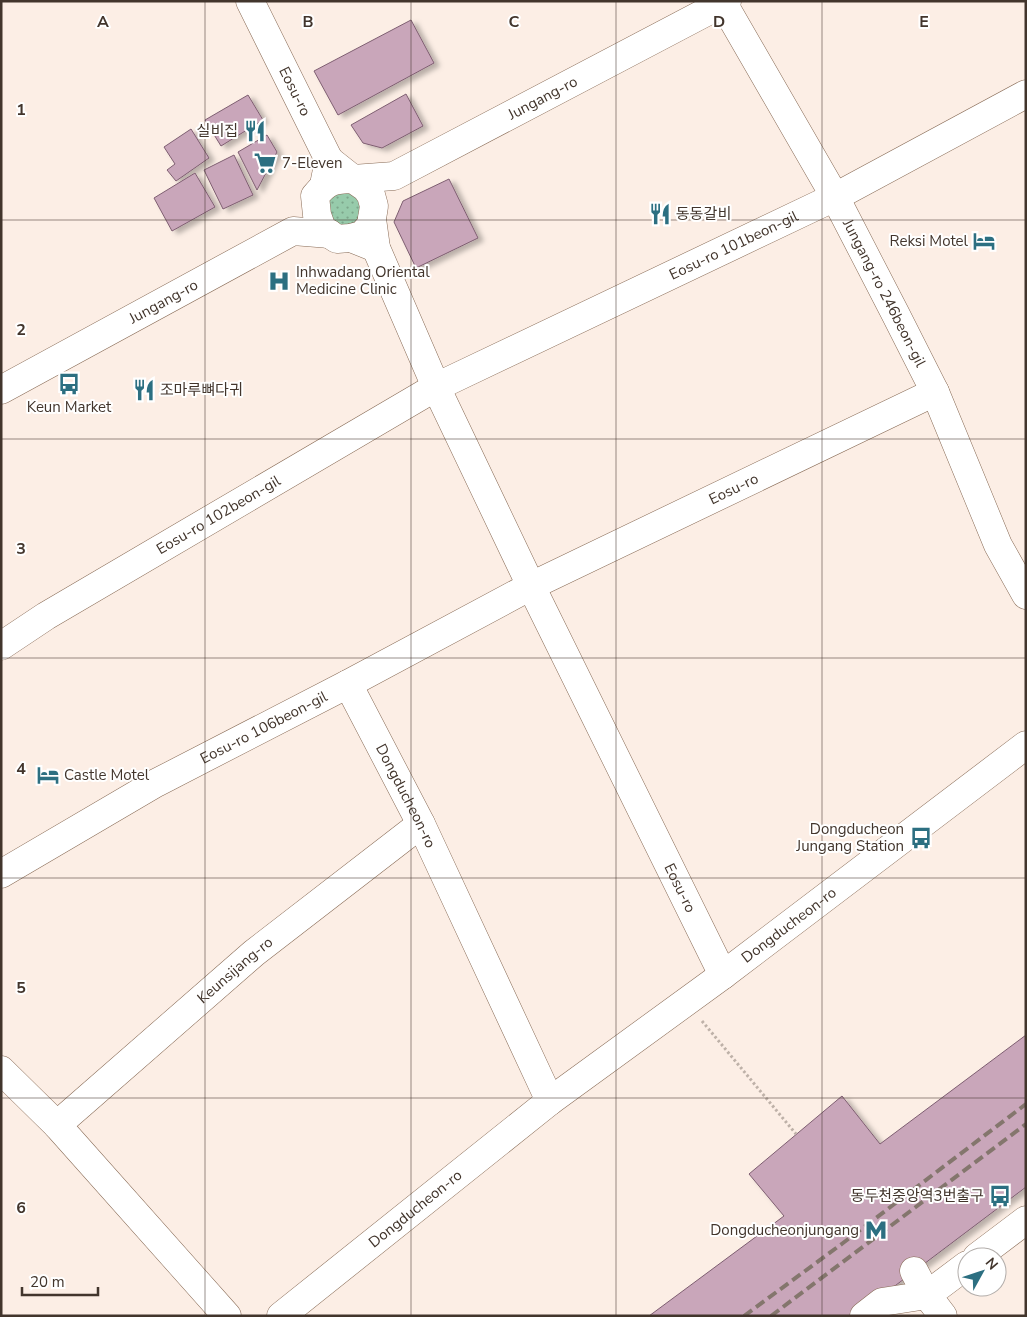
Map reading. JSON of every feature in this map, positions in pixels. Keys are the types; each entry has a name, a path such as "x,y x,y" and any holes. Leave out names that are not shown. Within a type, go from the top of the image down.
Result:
{"street":[{"name":"Eosu-ro","path":"250,1 323,183"},
{"name":"Jungang-ro","path":"353,179 394,176 725,2"},
{"name":"Jungang-ro 246beon-gil","path":"725,2 835,197 934,392 998,545 1026,595"},
{"name":"Eosu-ro 101beon-gil","path":"436,387 835,197 1026,94"},
{"path":"372,219 394,176"},
{"path":"353,179 366,188 371,195 374,206 371,226 362,235 340,236 293,231 323,183 353,179"},
{"path":"323,183 317,215 322,229 376,248"},
{"name":"Eosu-ro","path":"372,219 376,248 436,387 531,586 723,975"},
{"name":"Jungang-ro","path":"1,390 293,231"},
{"name":"Eosu-ro 102beon-gil","path":"1,646 46,616 436,387"},
{"name":"Eosu-ro","path":"531,586 934,392"},
{"name":"Eosu-ro 106beon-gil","path":"1,874 156,783 348,684 531,586"},
{"name":"Dongducheon-ro","path":"348,684 421,824 550,1100"},
{"name":"Dongducheon-ro","path":"281,1316 550,1100 723,975 1026,745"},
{"name":"Keunsijang-ro","path":"57,1125 254,953 421,824"},
{"path":"1,1070 57,1125 227,1316"},
{"path":"990,1247 1026,1220"},
{"path":"914,1271 935,1305"},
{"path":"935,1305 957,1278"},
{"path":"864,1316 882,1302 935,1305"}],"path":[{"path":"686,1002 796,1134"}],"green space":[{"path":"345,183 370,211 342,234 320,203"}],"building":[{"path":"411,20 434,63 338,115 314,71"},
{"path":"406,94 423,126 382,148 363,143 351,125"},
{"path":"248,95 263,120 221,146 205,120"},
{"path":"191,129 209,158 176,181 167,170 175,164 164,147"},
{"path":"267,135 277,152 257,190 238,152"},
{"path":"234,155 253,195 223,209 204,170"},
{"path":"195,173 215,207 172,231 154,198"},
{"path":"449,179 478,238 416,268 394,222 403,201"},
{"path":"1026,1035 1026,1187 855,1316 649,1316 784,1216 749,1174 842,1096 880,1144"}],"railway":[{"path":"744,1316 1026,1104"},
{"path":"771,1316 1026,1124"}],"place":[{"name":"실비집","path":"255,131"},
{"name":"7-Eleven","path":"265,163"},
{"name":"동동갈비","path":"660,214"},
{"name":"Reksi Motel","path":"984,241"},
{"name":"Inhwadang Oriental Medicine Clinic","path":"279,281"},
{"name":"Keun Market","path":"69,384"},
{"name":"조마루뼈다귀","path":"144,390"},
{"name":"Castle Motel","path":"48,775"},
{"name":"Dongducheon Jungang Station","path":"921,838"},
{"name":"동두천중앙역3번출구","path":"1000,1196"},
{"name":"Dongducheonjungang","path":"876,1230"}]}
